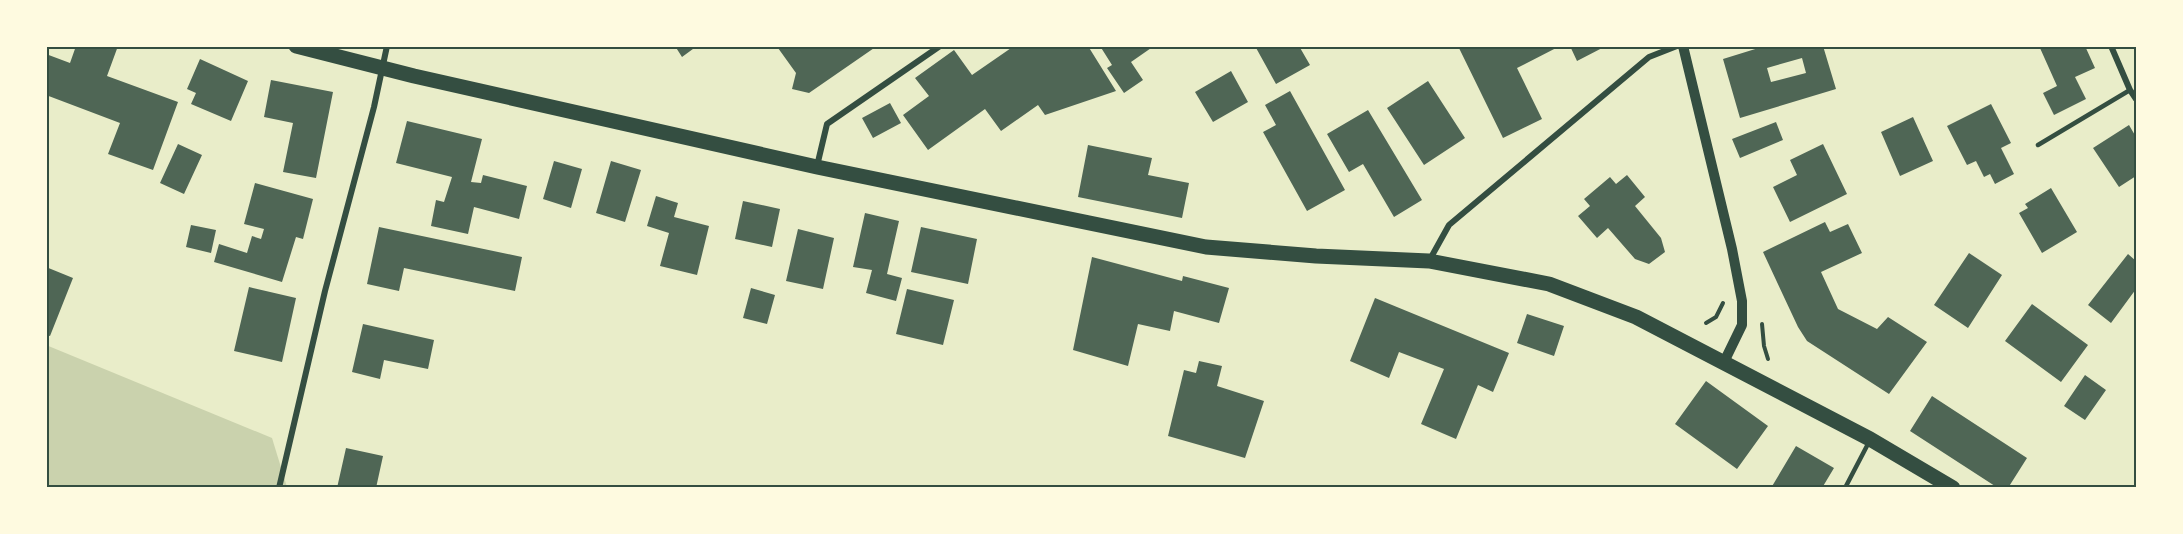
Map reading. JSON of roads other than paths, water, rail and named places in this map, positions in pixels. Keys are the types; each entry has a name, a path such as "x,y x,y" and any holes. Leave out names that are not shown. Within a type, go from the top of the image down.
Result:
{"main road":[{"path":"296,46 382,68 817,167 1206,247 1316,256 1429,261 1549,284 1636,317 1870,439 1953,488"}],"street":[{"path":"279,488 325,291 387,46"},
{"path":"817,167 827,124 940,46"},
{"path":"1429,261 1449,225 1649,57 1677,46"},
{"path":"1683,46 1732,249 1742,301 1742,325 1724,362"},
{"path":"2111,46 2136,99"}],"lane":[{"path":"2038,146 2130,90"},
{"path":"1845,488 1870,439"}]}
